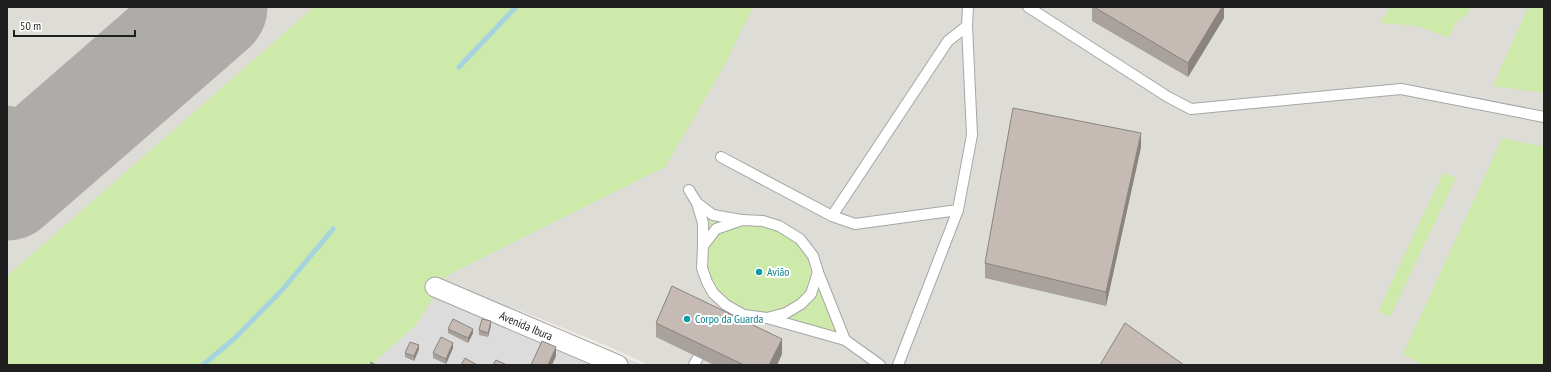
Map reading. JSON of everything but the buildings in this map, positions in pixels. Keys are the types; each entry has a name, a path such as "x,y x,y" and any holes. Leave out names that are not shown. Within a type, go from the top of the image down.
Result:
{"street":[{"name":"Avenida Ibura","path":"434,287 618,365"}],"lane":[{"path":"898,365 958,210 972,135 967,26 968,7"},
{"path":"1028,7 1168,97 1191,109 1401,89 1544,116"},
{"path":"832,216 948,41 967,26"},
{"path":"721,157 832,216 855,224 958,210"},
{"path":"690,190 703,223 702,268 706,282 725,309 742,319 767,318 786,313 801,304 811,294 818,272"},
{"path":"696,203 713,214 742,220 762,221 779,226 800,239 813,256 845,340"},
{"path":"703,246 716,229 742,220"},
{"path":"767,318 845,340 880,365"},
{"path":"694,365 709,337"}],"shaded area":[{"path":"7,7 1544,7 1544,365 649,365 610,347 460,286 371,365 7,365"},
{"path":"446,277 598,347 643,365 371,365 416,325"}],"green space":[{"path":"314,7 753,7 723,68 665,167 446,276 416,325 371,365 7,365 7,276"},
{"path":"1390,7 1470,7 1470,11 1455,24 1449,38 1417,26 1380,23"},
{"path":"1528,7 1544,7 1544,93 1493,86"},
{"path":"1502,138 1544,147 1544,365 1424,365 1403,354"},
{"path":"1443,173 1456,178 1390,317 1378,311"},
{"path":"697,203 713,215 763,221 800,239 845,340 744,315 707,282"}],"waterway":[{"path":"459,67 516,7"},
{"path":"203,365 235,338 283,289 333,229"}],"taxiway":[{"path":"7,127 23,131 47,132 69,125 97,107"}],"runway":[{"path":"7,186 213,7"}],"place":[{"name":"Avião","path":"759,272"},
{"name":"Corpo da Guarda","path":"687,319"}]}
